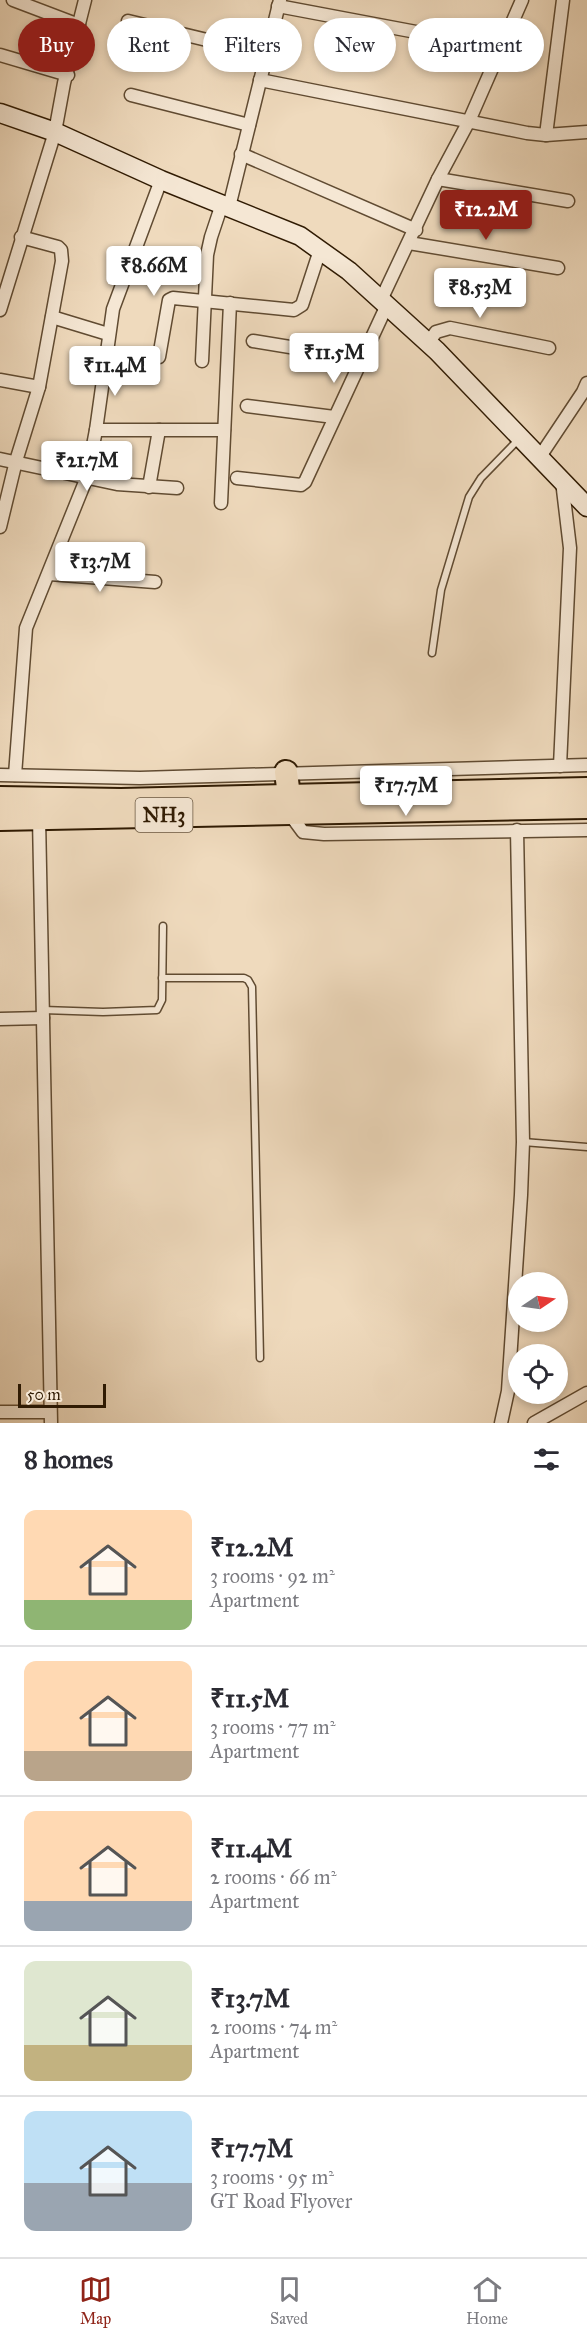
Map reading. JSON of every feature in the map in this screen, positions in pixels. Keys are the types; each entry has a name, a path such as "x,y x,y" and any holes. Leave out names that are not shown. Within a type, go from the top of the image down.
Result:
{"highway":[{"path":"286,772 289,804"},
{"name":"NH3","path":"0,819 587,789"},
{"name":"NH3","path":"0,798 587,807"}],"street":[{"path":"13,0 59,18"},
{"path":"81,18 85,0"},
{"path":"514,18 522,0"},
{"path":"546,135 562,0"},
{"path":"275,18 279,3 408,29"},
{"path":"0,55 68,75"},
{"path":"0,310 55,132 64,83 69,72"},
{"path":"202,361 209,246 226,206 242,154 262,72"},
{"path":"237,478 303,485 363,359 409,243 438,179 469,121 490,72"},
{"path":"260,80 546,135 587,132"},
{"path":"131,95 249,125"},
{"path":"0,114 55,132 161,180 300,236 349,271 428,343 587,507"},
{"path":"242,154 416,230"},
{"path":"438,179 568,201"},
{"path":"15,775 26,628 87,477 96,430 108,334 118,293 161,180"},
{"path":"0,527 16,461 39,387 62,261 61,250 58,248 21,237"},
{"path":"409,243 558,268"},
{"path":"159,357 169,300 172,298 298,309 302,304 320,250"},
{"path":"220,503 230,303"},
{"path":"52,317 108,334"},
{"path":"428,343 436,332 450,328 549,348"},
{"path":"253,341 363,359"},
{"path":"0,380 39,387"},
{"path":"539,458 587,383"},
{"path":"247,406 334,417"},
{"path":"96,430 224,430"},
{"path":"149,487 159,430"},
{"path":"0,459 117,484 177,488"},
{"path":"560,766 570,548 562,481"},
{"path":"48,574 154,582"},
{"path":"0,775 140,778 587,765"},
{"path":"289,804 303,832 313,833 587,830"},
{"path":"0,1412 50,1418 39,818"},
{"path":"501,1423 508,1392 523,1142 517,830"},
{"path":"0,1019 43,1014"},
{"path":"534,1423 587,1393"}],"lane":[{"path":"432,653 441,590 469,497 481,478 520,438"},
{"path":"43,1014 157,1010 162,1000 163,926"},
{"path":"162,978 243,978 248,980 252,987 260,1358"},
{"path":"523,1142 587,1147"}]}
